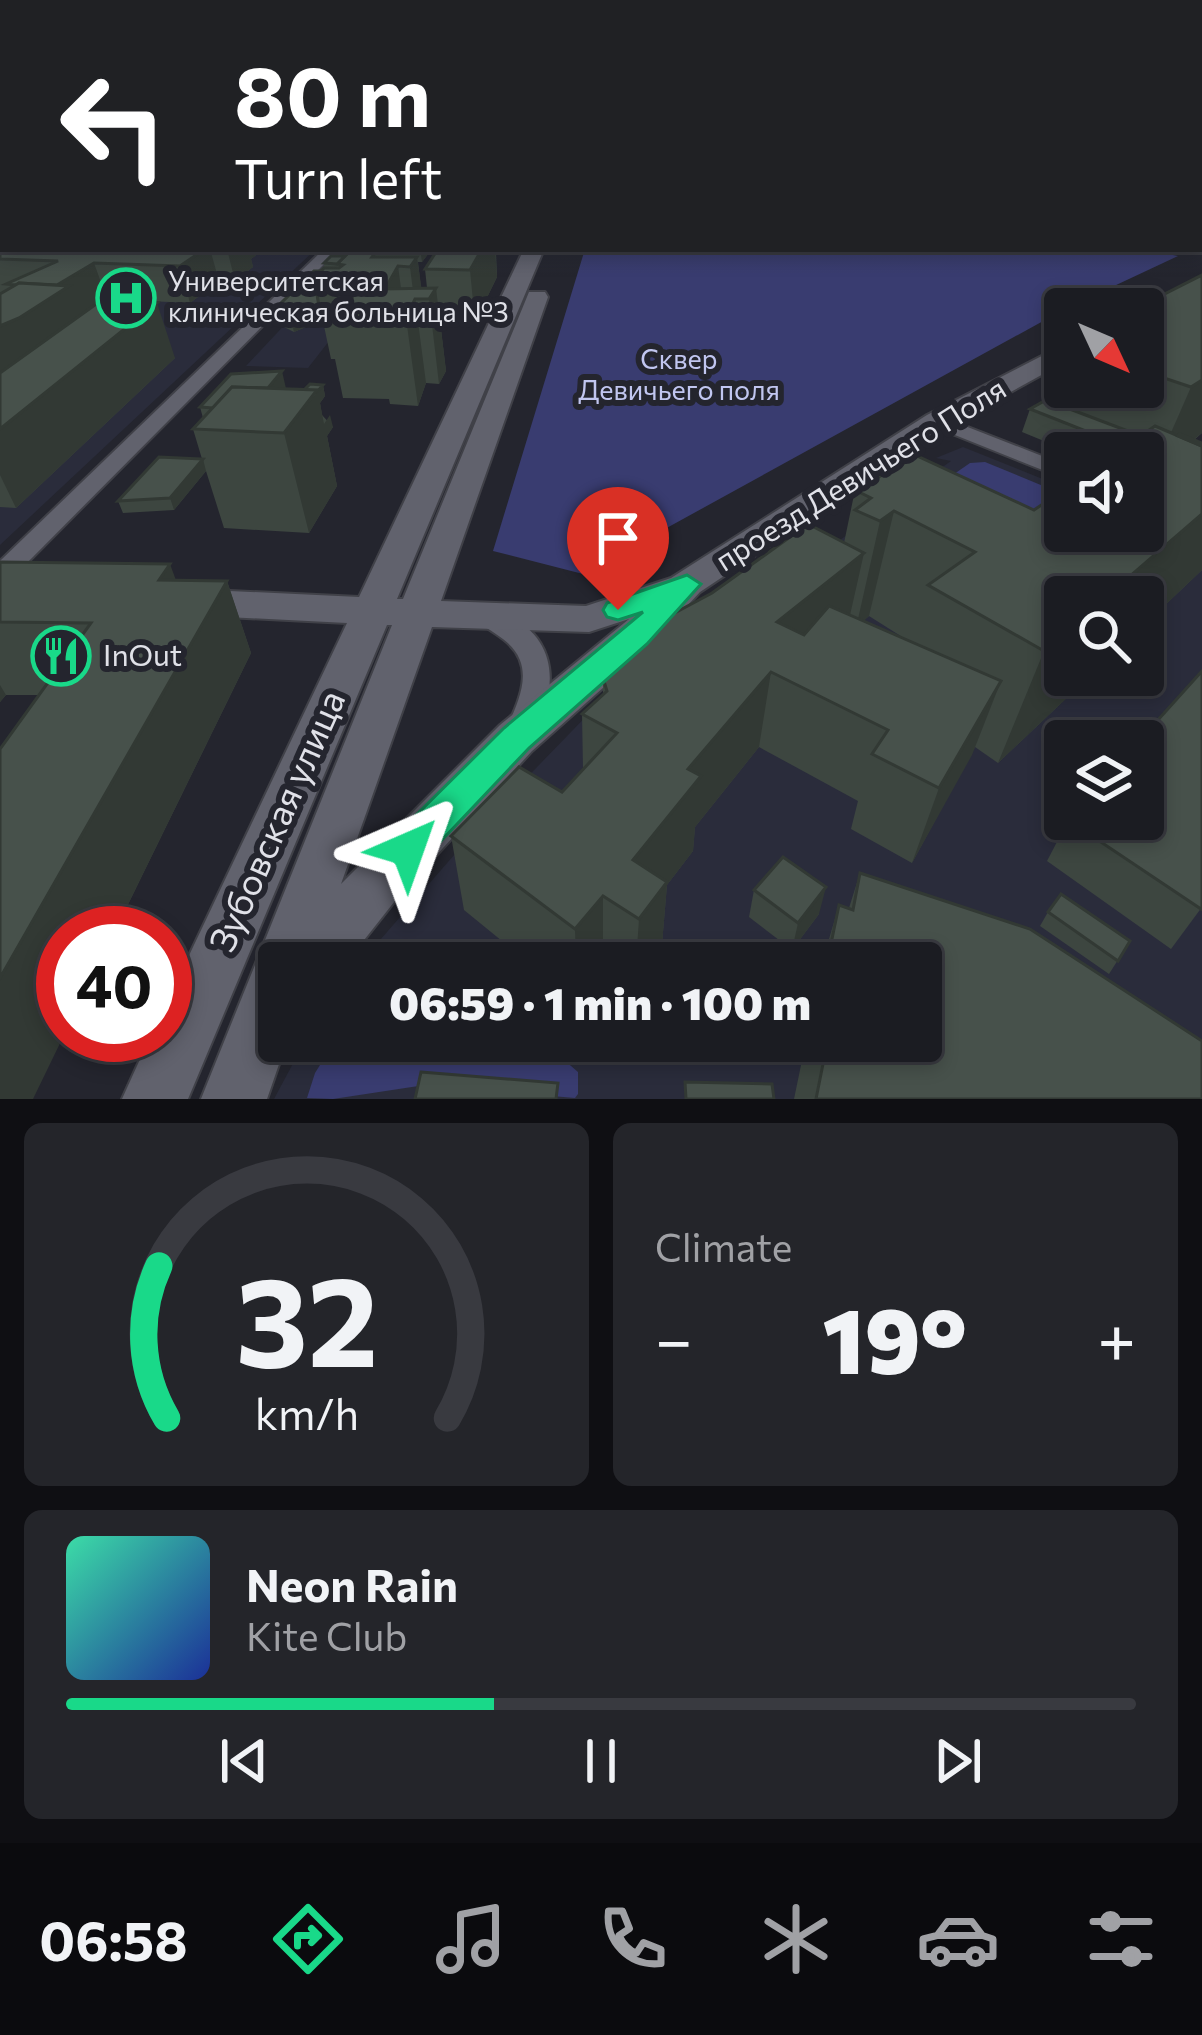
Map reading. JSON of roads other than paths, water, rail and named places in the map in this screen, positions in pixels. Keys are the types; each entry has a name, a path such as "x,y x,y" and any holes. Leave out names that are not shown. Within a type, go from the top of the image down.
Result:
{"main road":[{"path":"394,611 533,252"},
{"path":"394,611 555,252"},
{"name":"проезд Девичьего Поля","path":"327,942 379,880 516,738 636,636 687,584 937,421 1044,363"},
{"path":"140,600 589,619 687,584"},
{"name":"Зубовская улица","path":"291,942 394,611"},
{"name":"Зубовская улица","path":"155,1099 394,611"}],"street":[{"path":"8,588 329,252"},
{"path":"937,421 1044,464"},
{"path":"485,616 526,640 538,657 540,675 533,704 516,738"}],"place":[{"name":"Университетская клиническая больница №3","path":"126,298"},
{"name":"InOut","path":"61,656"}],"park label":[{"name":"Сквер Девичьего поля","path":"679,376"}]}
